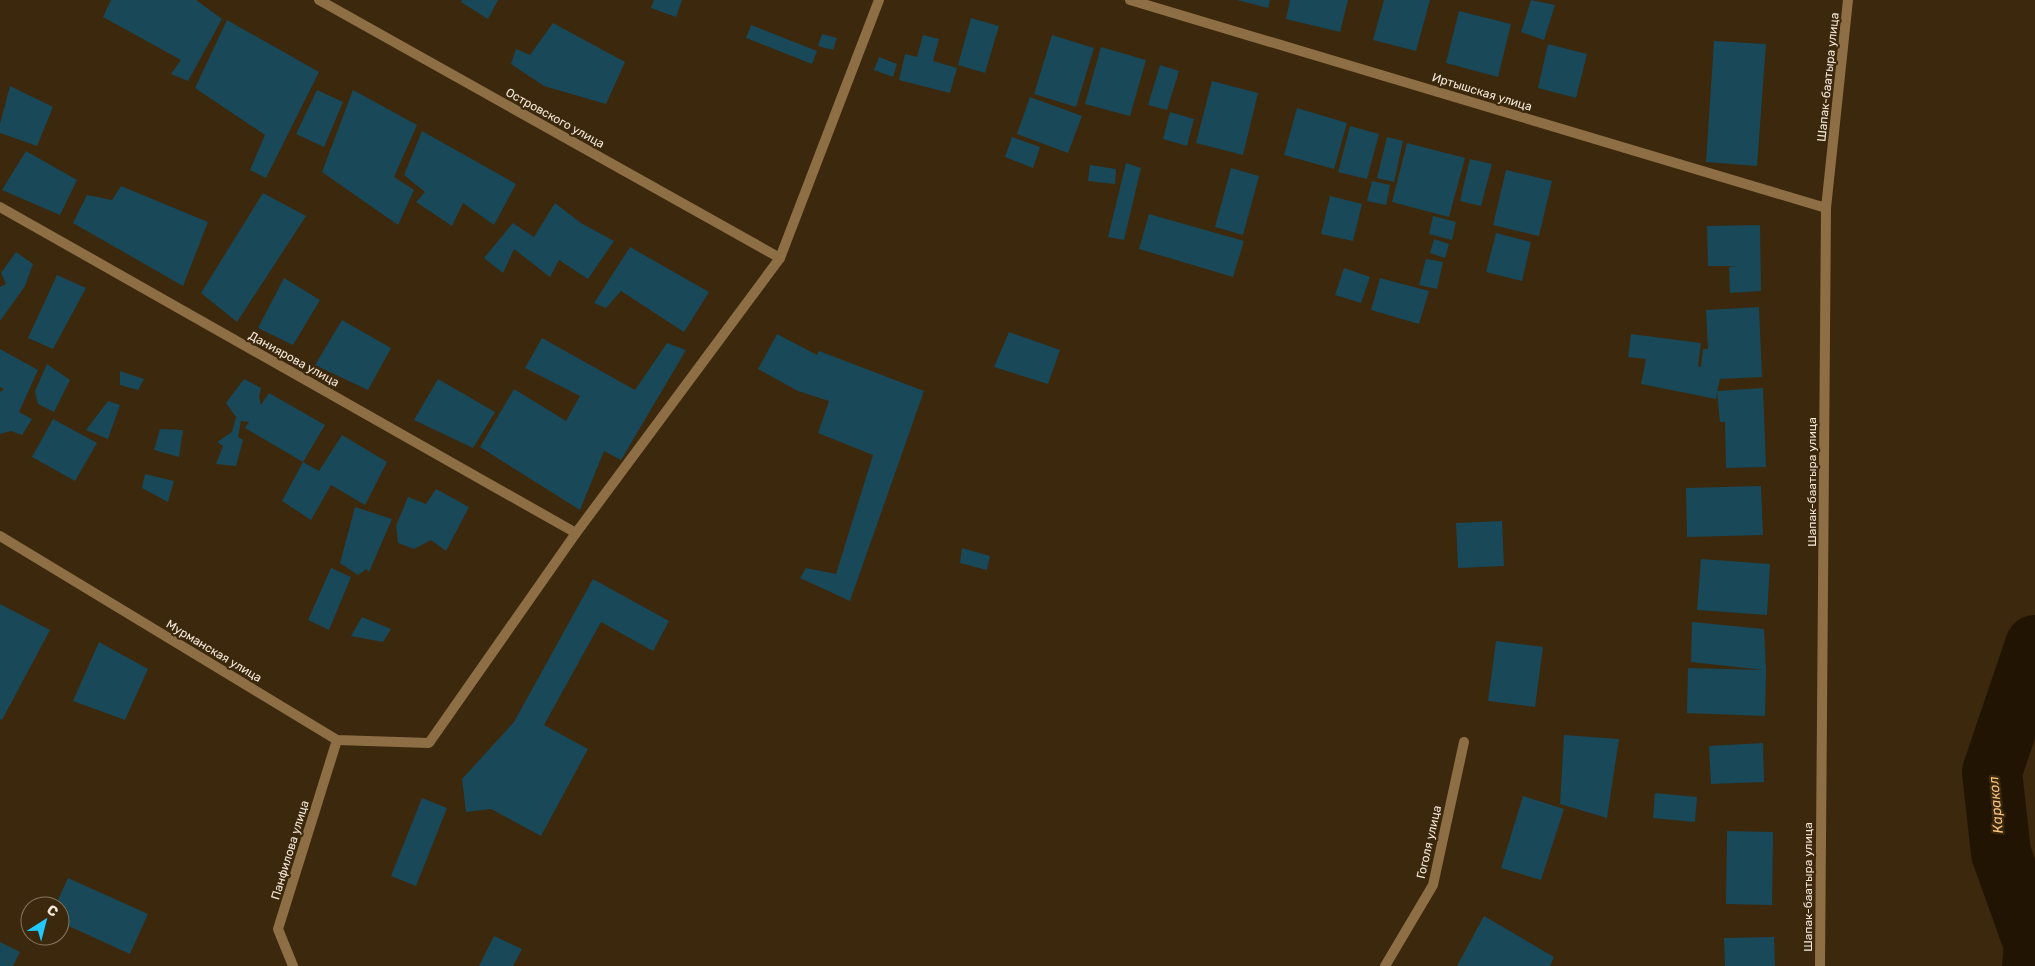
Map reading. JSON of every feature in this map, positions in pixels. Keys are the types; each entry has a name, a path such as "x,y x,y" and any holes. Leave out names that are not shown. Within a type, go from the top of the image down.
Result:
{"street":[{"name":"Островского улица","path":"319,0 780,258"},
{"path":"576,532 780,258 878,0"},
{"name":"Иртышская улица","path":"1130,0 1826,208"},
{"name":"Шапак-баатыра улица","path":"1820,966 1826,208 1848,0"},
{"name":"Даниярова улица","path":"0,207 576,532"},
{"name":"Мурманская улица","path":"0,536 337,740 429,743 576,532"},
{"name":"Панфилова улица","path":"294,966 278,929 337,740"},
{"name":"Гоголя улица","path":"1385,966 1434,885 1464,742"}],"building":[{"path":"111,0 196,0 222,19 188,81 171,74 181,60 103,17"},
{"path":"462,0 498,0 488,19 461,2"},
{"path":"654,0 682,0 676,17 651,8"},
{"path":"1237,0 1270,0 1268,8"},
{"path":"1290,0 1348,0 1340,32 1286,19"},
{"path":"1384,0 1430,0 1416,51 1373,40"},
{"path":"1531,0 1555,5 1544,40 1521,32"},
{"path":"1459,11 1511,24 1498,77 1446,63"},
{"path":"971,18 999,26 985,73 958,65"},
{"path":"227,20 319,72 266,178 250,170 265,135 195,88"},
{"path":"553,23 625,62 606,104 544,86 511,64 516,49 530,55"},
{"path":"751,25 817,51 812,64 746,38"},
{"path":"822,34 837,38 833,50 818,46"},
{"path":"923,35 939,39 933,61 957,68 950,93 899,80 905,54 917,57"},
{"path":"1052,35 1094,48 1076,107 1034,94"},
{"path":"1714,41 1766,44 1757,166 1706,162"},
{"path":"1548,44 1587,54 1576,98 1538,88"},
{"path":"1101,47 1146,60 1130,116 1085,104"},
{"path":"879,57 897,64 893,77 874,70"},
{"path":"1160,65 1179,71 1167,110 1148,105"},
{"path":"1212,81 1258,93 1243,155 1196,143"},
{"path":"10,86 53,107 37,146 0,133 0,124"},
{"path":"317,90 343,102 324,147 296,134"},
{"path":"353,90 417,125 394,177 414,190 398,225 322,172"},
{"path":"1030,97 1082,116 1068,153 1017,134"},
{"path":"1297,108 1347,123 1334,169 1284,155"},
{"path":"1170,112 1194,119 1187,146 1163,139"},
{"path":"1350,126 1379,134 1367,179 1338,172"},
{"path":"422,131 516,184 494,225 463,203 452,226 416,202 425,192 404,175"},
{"path":"1012,137 1040,147 1033,168 1005,157"},
{"path":"1387,137 1403,141 1394,182 1377,178"},
{"path":"1407,143 1465,158 1449,217 1392,202"},
{"path":"26,151 77,180 60,215 2,190"},
{"path":"1470,159 1492,164 1481,206 1460,201"},
{"path":"1126,163 1141,168 1124,240 1108,237"},
{"path":"1090,165 1116,169 1115,184 1088,181"},
{"path":"1231,168 1259,176 1243,235 1215,227"},
{"path":"1506,170 1552,181 1539,236 1493,225"},
{"path":"1372,181 1390,185 1386,205 1367,201"},
{"path":"121,186 208,222 183,286 73,223 87,195 112,200"},
{"path":"263,193 306,216 237,322 201,293"},
{"path":"1330,196 1362,204 1353,241 1321,234"},
{"path":"555,203 581,223 614,241 588,279 559,260 550,277 514,249 503,273 484,258 513,223 534,237"},
{"path":"1149,214 1244,241 1233,277 1139,249"},
{"path":"1433,216 1456,222 1452,240 1429,234"},
{"path":"1760,225 1761,291 1730,293 1729,267 1736,266 1708,266 1707,226"},
{"path":"1496,233 1531,242 1522,281 1486,272"},
{"path":"1434,239 1449,244 1445,258 1430,253"},
{"path":"630,247 709,292 684,332 621,291 606,308 594,303"},
{"path":"16,252 33,264 25,286 0,321 0,287 6,284 1,273"},
{"path":"1426,259 1443,262 1437,289 1419,285"},
{"path":"1344,268 1370,277 1361,303 1335,295"},
{"path":"57,275 86,288 53,349 28,338"},
{"path":"284,278 320,300 293,345 258,328"},
{"path":"1380,278 1429,291 1419,324 1371,310"},
{"path":"1759,307 1762,377 1720,379 1717,391 1763,388 1766,467 1726,468 1725,422 1720,422 1717,392 1716,399 1641,384 1646,359 1628,357 1631,334 1701,343 1698,366 1701,367 1703,349 1708,349 1706,310"},
{"path":"342,320 391,348 368,390 315,365"},
{"path":"1009,332 1060,350 1048,384 994,367"},
{"path":"777,334 817,355 819,351 924,391 850,601 800,578 806,568 836,574 873,455 818,433 829,401 798,391 758,369"},
{"path":"542,338 635,390 667,343 686,350 621,460 604,451 580,510 480,447 514,389 566,421 580,396 525,368"},
{"path":"0,349 38,370 19,412 32,419 22,435 11,431 0,434 0,392 4,389 0,387"},
{"path":"47,364 70,380 54,412 38,404 35,391"},
{"path":"120,371 144,379 138,390 120,385"},
{"path":"244,379 261,388 259,397 261,405 269,393 325,425 303,462 245,428 249,422 241,421 238,437 243,440 236,466 216,464 223,446 217,442 232,432 236,417 226,403"},
{"path":"438,379 495,412 473,448 414,420"},
{"path":"108,401 120,405 108,439 86,430"},
{"path":"53,419 97,443 75,481 32,457"},
{"path":"160,429 183,430 179,457 154,450"},
{"path":"342,435 387,462 365,505 331,485 311,520 282,501 303,462 319,471"},
{"path":"145,474 174,481 168,502 142,488"},
{"path":"1761,486 1763,535 1687,537 1686,488"},
{"path":"436,489 469,507 446,551 431,540 414,549 398,543 396,526 408,497 426,504"},
{"path":"355,507 392,519 369,572 366,569 358,575 340,563"},
{"path":"1502,521 1504,566 1458,568 1456,523"},
{"path":"962,548 990,556 987,570 960,563"},
{"path":"1701,559 1770,564 1767,615 1697,610"},
{"path":"331,568 351,577 329,630 308,620"},
{"path":"593,579 669,621 653,651 601,622 544,725 588,749 541,836 491,809 466,812 462,779 514,722"},
{"path":"0,604 50,630 2,720 0,719"},
{"path":"362,617 391,629 383,642 351,636"},
{"path":"1692,622 1764,629 1766,671 1765,716 1687,713 1688,668 1764,670 1691,662"},
{"path":"1496,641 1543,647 1535,707 1488,701"},
{"path":"99,642 148,669 125,720 73,701"},
{"path":"1564,735 1619,739 1607,818 1560,804"},
{"path":"1763,743 1764,782 1711,784 1709,746"},
{"path":"1655,793 1697,797 1695,822 1653,818"},
{"path":"1523,796 1564,809 1541,880 1501,868"},
{"path":"422,798 447,808 416,886 391,876"},
{"path":"1727,831 1773,832 1772,905 1726,904"},
{"path":"68,878 148,914 130,954 70,927 70,896 60,896"},
{"path":"1484,916 1554,957 1550,966 1457,966"},
{"path":"494,936 522,949 513,966 479,966"},
{"path":"1774,937 1775,966 1725,966 1724,938"},
{"path":"0,942 20,952 13,966 0,966"}],"waterway":[{"name":"Каракол","path":"2032,966 2034,945 2001,853 1992,772 2035,645"}]}
